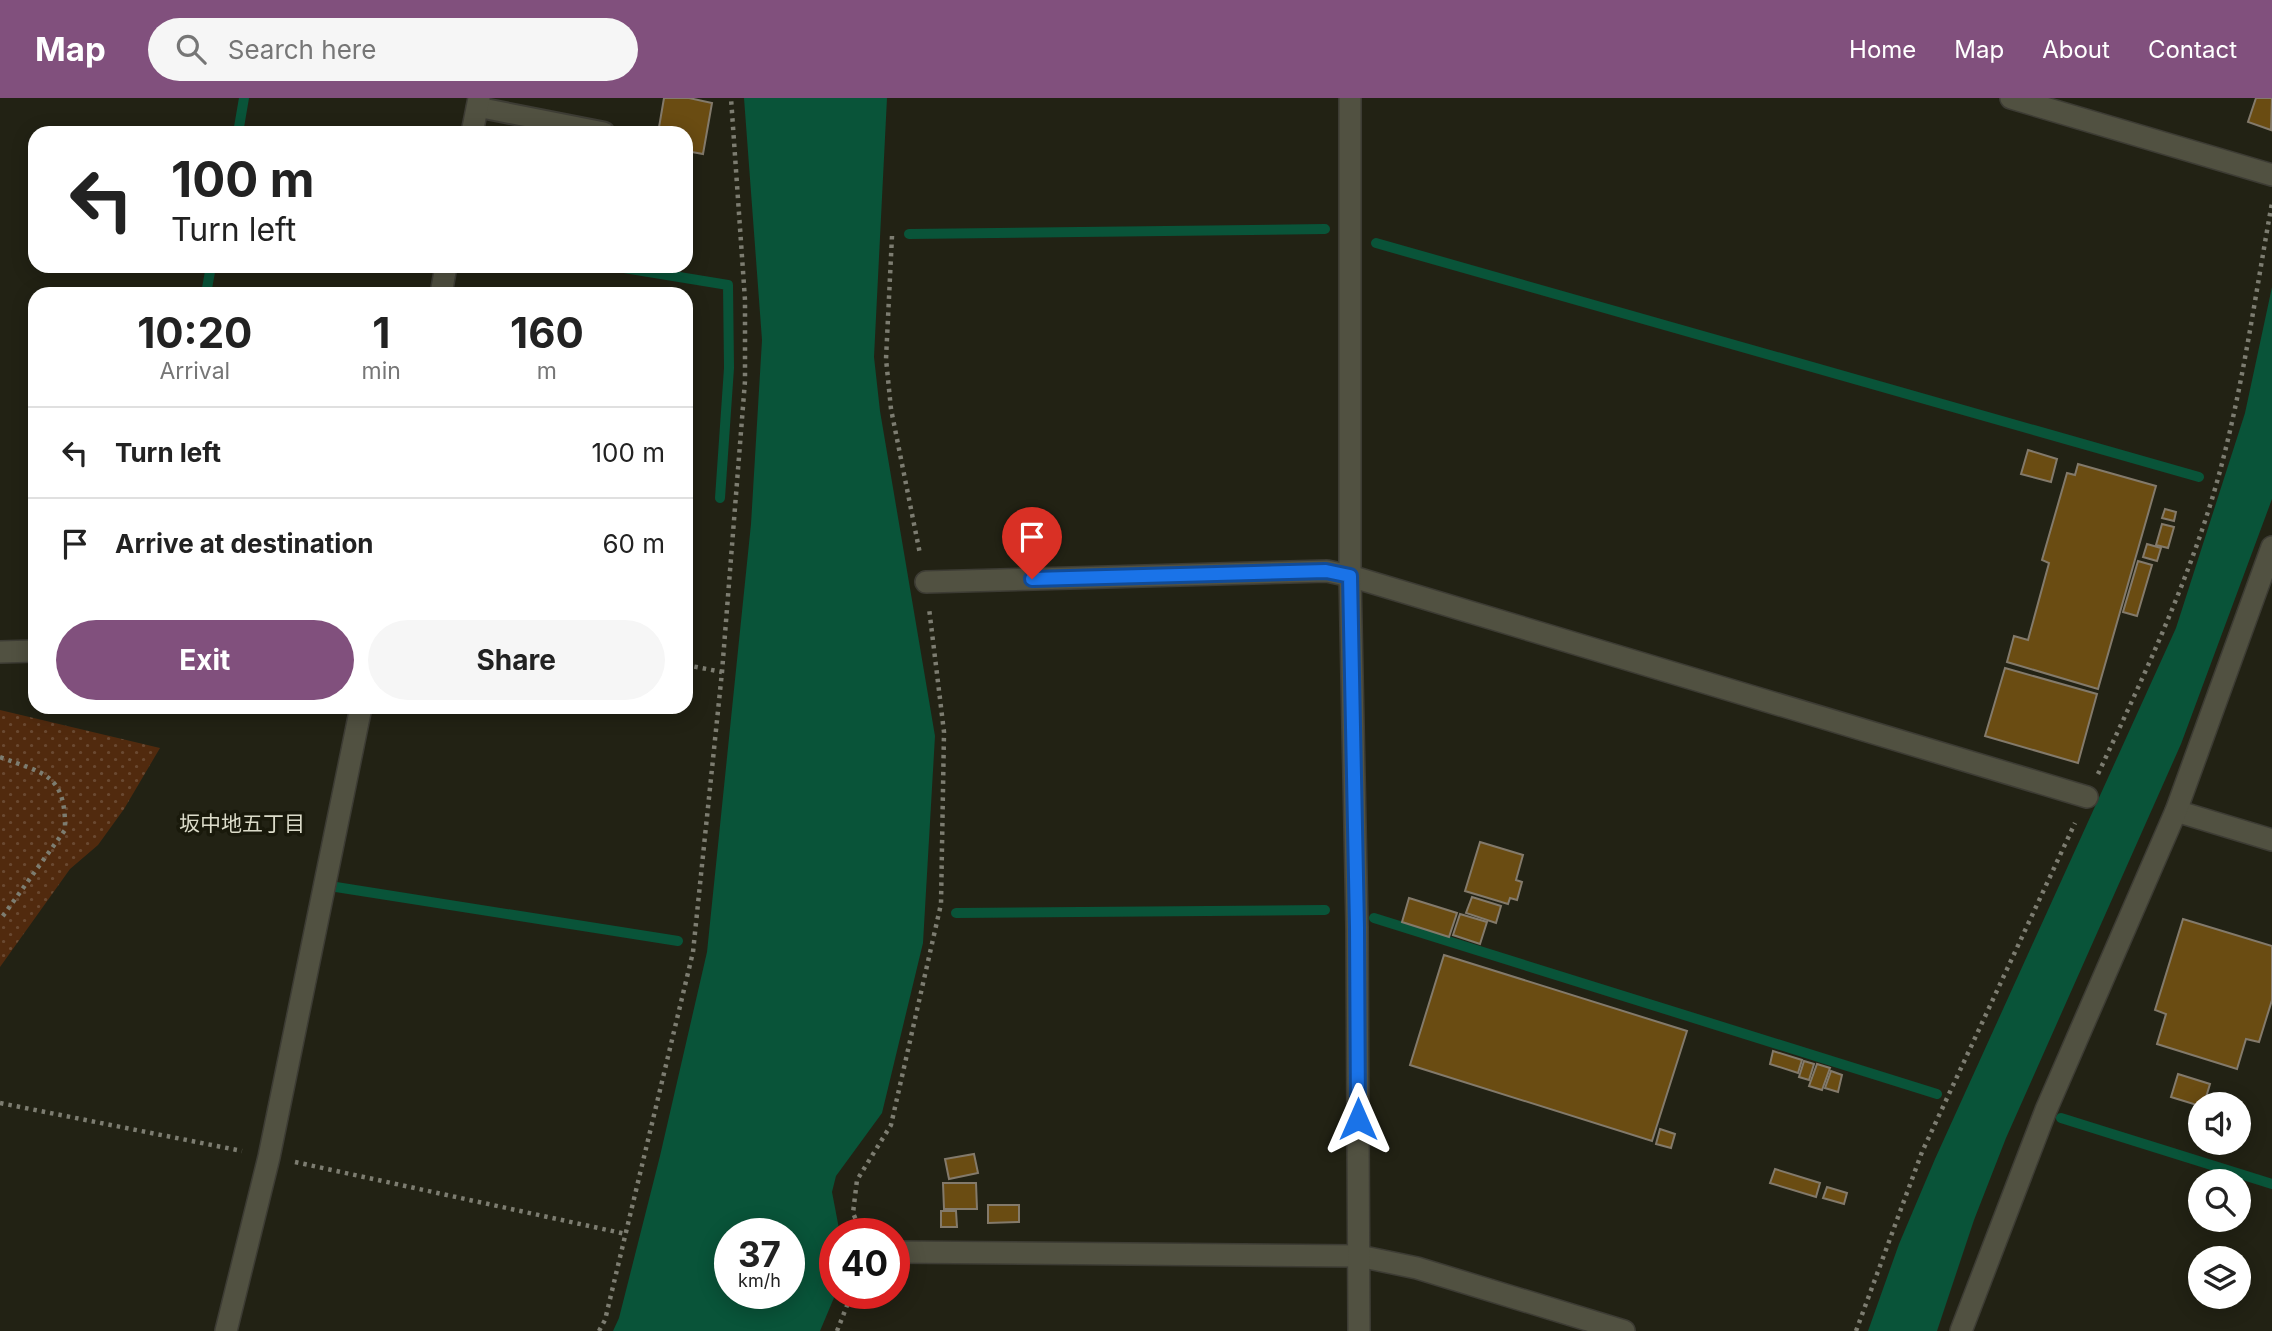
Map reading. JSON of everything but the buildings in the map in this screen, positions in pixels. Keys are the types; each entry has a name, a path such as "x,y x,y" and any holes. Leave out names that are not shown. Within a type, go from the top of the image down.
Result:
{"street":[{"path":"1350,98 1350,576 1357,927 1359,1331"},
{"path":"2011,98 2272,175"},
{"path":"473,126 478,102"},
{"path":"1961,1331 2046,1110 2176,811 2272,547"},
{"path":"926,582 1326,571 2087,797"},
{"path":"0,652 28,651"},
{"path":"226,1331 269,1157 359,714"},
{"path":"2176,811 2272,840"},
{"path":"910,1252 1359,1256 1417,1268 1624,1331"}],"lane":[{"path":"478,102 579,126"}],"path":[{"path":"599,1331 605,1320 692,952 722,672 745,381 745,300 731,98"},
{"path":"855,1218 853,1213 856,1180 891,1125 941,904 944,732 926,582 891,409 886,359 892,236"},
{"path":"693,666 722,672"},
{"path":"0,757 41,772 55,782 65,812 65,830 0,920"},
{"path":"0,1103 269,1157 626,1234"},
{"path":"837,1331 846,1309"}],"shaded area":[{"path":"744,98 887,98 874,357 880,411 935,736 923,943 882,1113 836,1176 832,1192 837,1218 819,1218 819,1309 829,1309 820,1331 613,1331 619,1318 660,1156 707,952 751,524 762,340"},
{"path":"2272,287 2272,499 2181,744 2006,1138 1974,1220 1937,1331 1868,1331 1899,1244 1935,1159 2176,628 2245,413"},
{"path":"0,710 160,748 124,809 98,845 70,869 0,967"}],"waterway":[{"path":"239,126 244,98"},
{"path":"909,234 1325,229"},
{"path":"1376,243 2199,477"},
{"path":"207,287 210,273"},
{"path":"655,273 728,285 729,368 720,498"},
{"path":"336,887 678,941"},
{"path":"956,913 1325,910"},
{"path":"1374,918 1937,1094"},
{"path":"2061,1118 2272,1184"}],"district":[{"name":"坂中地五丁目","path":"242,823"}],"route":[{"path":"1032,579 1326,571 1350,576 1358,1119"}]}
